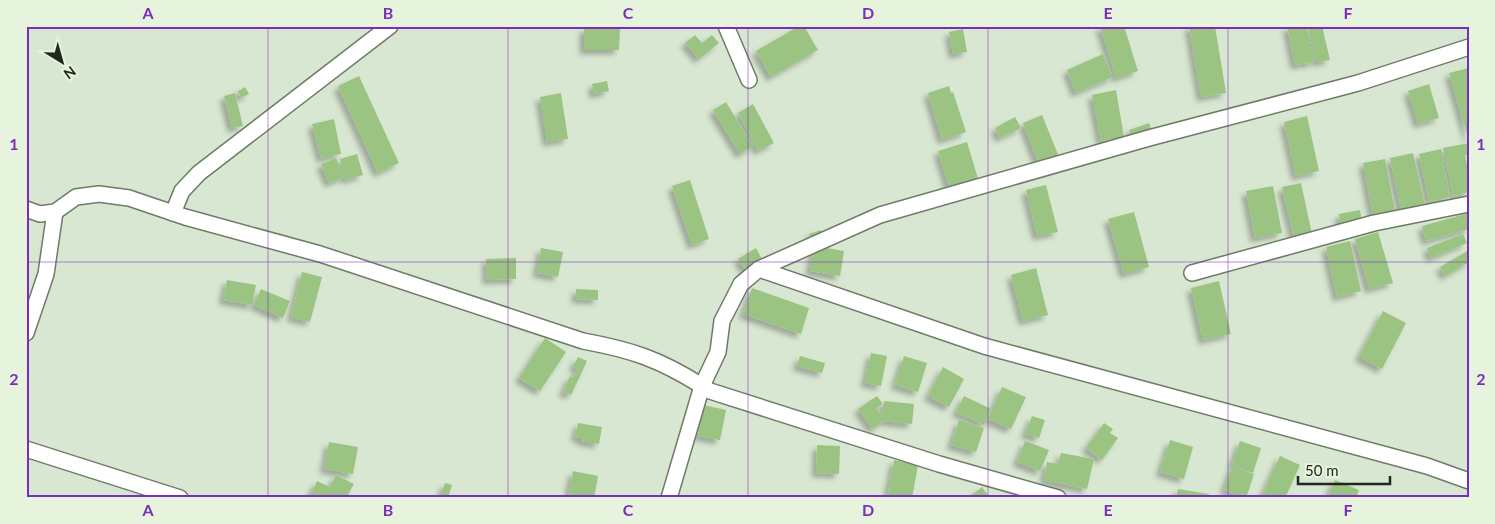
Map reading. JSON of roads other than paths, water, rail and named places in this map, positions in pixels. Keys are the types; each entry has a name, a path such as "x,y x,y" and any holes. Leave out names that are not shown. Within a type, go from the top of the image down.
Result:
{"street":[{"path":"173,213 182,191 199,173 390,26"},
{"path":"726,26 749,80"},
{"path":"669,498 702,386 718,352 722,321 741,284 759,268 880,216 1149,138 1358,83 1469,47"},
{"path":"26,209 40,214 56,212 76,197 100,194 129,198 173,213 320,254 583,341 623,348 668,365 710,391 938,464 1058,498"},
{"path":"1192,273 1374,223 1469,204"},
{"path":"26,332 46,274 56,212"},
{"path":"759,268 984,346 1427,466 1469,480"},
{"path":"26,449 180,498"}]}
